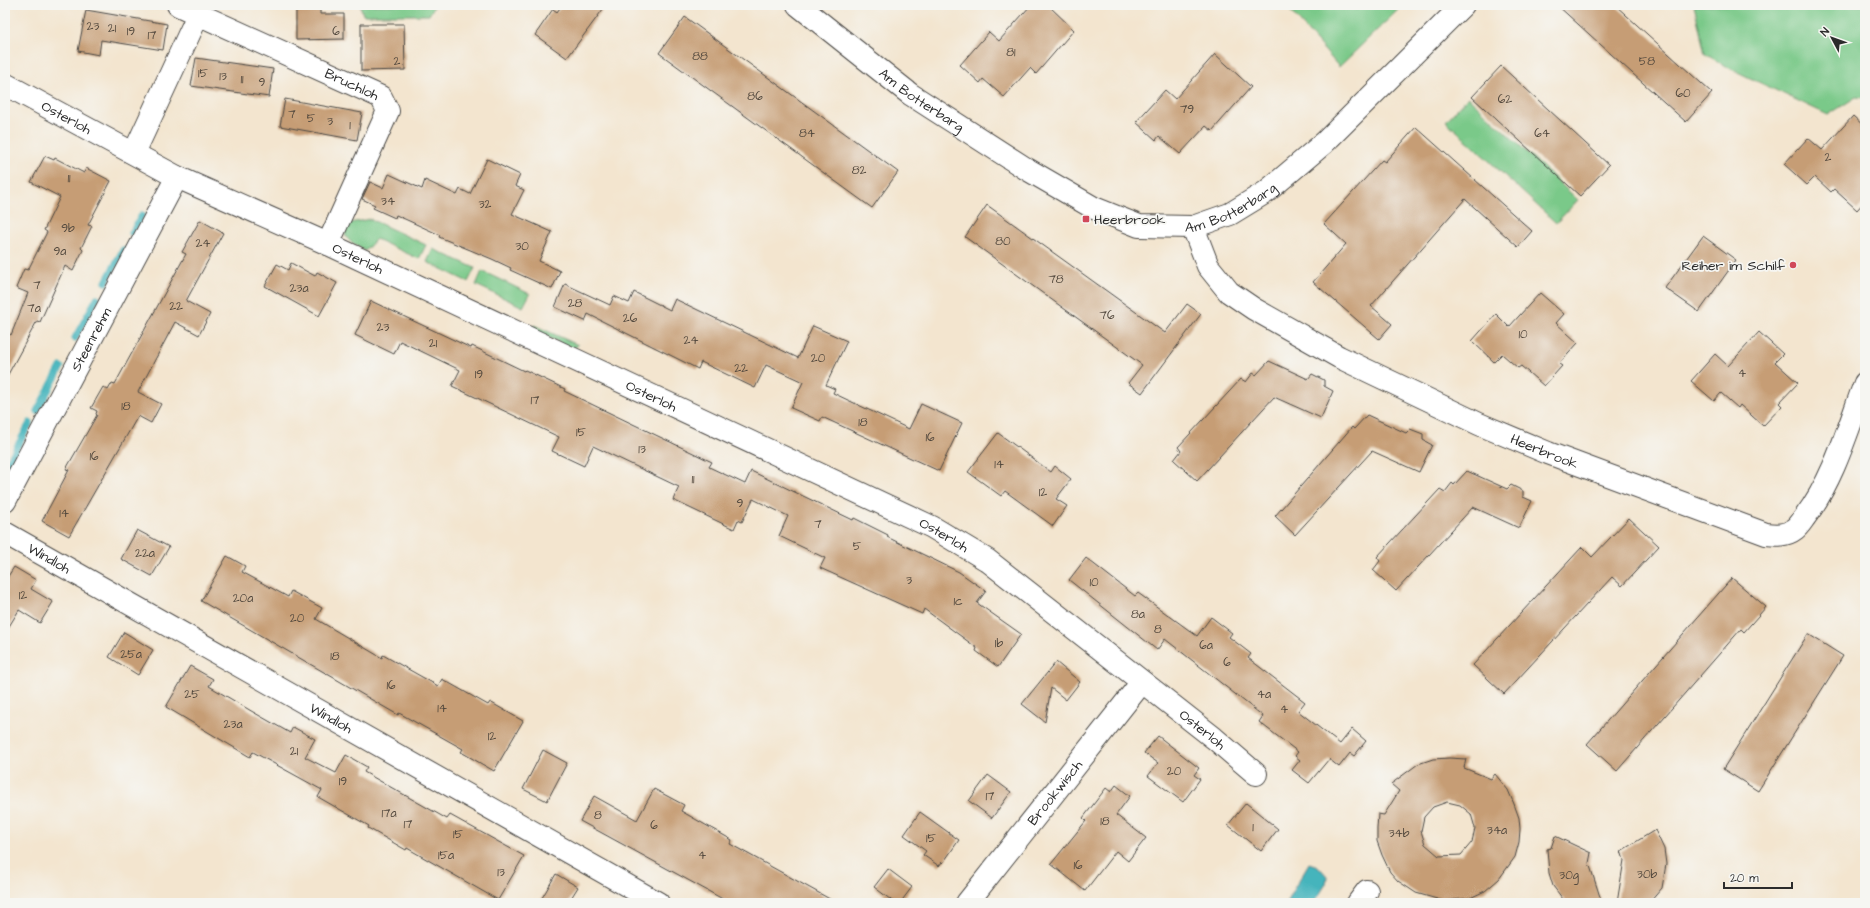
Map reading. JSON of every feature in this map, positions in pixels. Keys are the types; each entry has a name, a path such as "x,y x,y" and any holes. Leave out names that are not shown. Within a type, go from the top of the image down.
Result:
{"street":[{"name":"Bruchloh","path":"178,5 381,97 388,111 328,244"},
{"name":"Am Botterbarg","path":"798,5 910,94 1025,168 1094,208 1139,226 1193,227 1230,214 1266,192 1324,143 1463,5"},
{"path":"134,153 198,15"},
{"name":"Osterloh","path":"5,84 178,177 328,244 932,527 987,560 1214,738 1256,774"},
{"name":"Steenrehm","path":"5,501 178,177"},
{"name":"Heerbrook","path":"1193,227 1208,266 1230,292 1254,309 1339,357 1479,424 1548,452 1766,534 1776,535 1787,533 1796,528 1816,503 1865,384"},
{"name":"Windloh","path":"5,533 658,903"},
{"name":"Brookwisch","path":"967,903 1142,682"}],"green space":[{"path":"360,5 435,5 429,15 363,15"},
{"path":"1285,5 1403,5 1339,67"},
{"path":"1694,5 1865,5 1865,98 1856,97 1828,115 1731,69 1705,54"},
{"path":"1468,97 1578,200 1556,223 1446,121"},
{"path":"370,219 426,245 419,259 376,239 365,251 353,244 345,234 344,224"},
{"path":"433,249 475,268 468,282 427,262"},
{"path":"482,271 530,294 523,307 476,285"},
{"path":"534,325 578,345 573,349 532,330"}],"water":[{"path":"1309,863 1318,866 1327,876 1326,884 1314,903 1288,903 1289,897"}],"building":[{"path":"296,5 320,5 320,14 344,14 344,39 296,40"},
{"path":"562,5 606,5 567,58 535,35 553,9 557,12"},
{"path":"1031,5 1048,5 1074,30 1036,74 1030,68 1004,97 983,79 980,83 960,65 989,32 999,41"},
{"path":"1557,5 1615,5 1712,93 1686,122"},
{"path":"86,10 167,24 163,50 101,40 99,55 78,51"},
{"path":"685,17 898,172 872,208 659,53"},
{"path":"361,24 404,24 405,70 361,71"},
{"path":"1215,54 1251,87 1212,131 1206,126 1180,154 1159,136 1156,140 1136,122 1165,90 1175,99"},
{"path":"196,58 273,69 269,97 191,86"},
{"path":"1501,66 1609,165 1580,196 1472,97"},
{"path":"285,99 362,113 357,140 280,126"},
{"path":"1853,116 1865,127 1865,201 1857,210 1834,189 1831,192 1815,177 1807,185 1784,164 1808,138 1822,150"},
{"path":"1416,127 1532,231 1518,247 1465,199 1371,306 1392,324 1379,339 1313,282 1346,244 1324,224 1382,160 1385,162"},
{"path":"45,156 54,160 55,158 84,173 86,168 111,181 88,225 92,226 81,248 83,250 73,271 65,266 40,322 37,321 5,380 5,331 11,335 28,293 16,288 24,269 28,270 47,232 44,230 60,197 31,182"},
{"path":"487,159 520,175 515,186 524,190 512,214 552,232 539,261 560,271 552,289 510,270 511,268 492,259 439,237 440,235 396,215 395,218 373,208 375,205 362,199 370,182 383,188 389,174 422,189 425,180 457,195 460,189 470,194"},
{"path":"987,205 1165,333 1187,304 1201,314 1142,393 1128,383 1142,365 965,237"},
{"path":"200,220 223,233 186,301 210,314 199,335 175,322 138,392 161,404 151,423 138,416 69,536 42,521 69,470 66,469 97,415 97,411 91,408 103,387 108,390 112,383 115,384 186,254 182,252"},
{"path":"1703,236 1736,260 1699,312 1665,288"},
{"path":"291,263 315,276 317,272 337,283 319,316 265,286 277,264 288,270"},
{"path":"565,284 610,305 614,296 629,303 634,292 670,310 675,299 798,358 813,326 847,341 826,385 835,389 833,393 909,429 921,404 962,423 939,471 822,417 820,421 791,408 803,382 766,365 755,388 701,362 698,369 588,314 585,321 555,307"},
{"path":"1540,293 1564,314 1556,323 1578,343 1559,364 1562,366 1544,386 1521,366 1518,368 1502,354 1494,362 1472,341 1496,314 1509,327"},
{"path":"371,301 471,348 472,346 565,389 564,391 712,462 709,467 745,484 751,471 853,520 854,518 888,535 887,537 959,572 986,591 977,603 1021,634 998,667 976,651 977,648 924,609 922,614 820,568 825,558 779,536 788,516 753,499 742,522 738,520 734,529 673,500 679,487 593,446 584,466 552,451 559,437 452,386 460,370 400,341 394,354 355,335"},
{"path":"1759,332 1783,354 1775,362 1798,383 1779,403 1782,406 1763,426 1740,405 1738,408 1721,393 1714,401 1691,381 1715,354 1728,366"},
{"path":"1269,361 1308,379 1312,374 1324,380 1324,386 1333,391 1321,418 1274,397 1197,481 1174,460 1181,451 1178,447 1241,379 1246,382 1253,373 1256,375"},
{"path":"1367,415 1406,433 1410,429 1423,434 1423,440 1432,445 1419,472 1372,451 1295,535 1275,516 1352,427 1354,429"},
{"path":"998,433 1051,472 1055,466 1071,479 1056,499 1067,506 1053,526 1005,491 1001,496 968,472"},
{"path":"1467,471 1507,489 1511,485 1523,491 1523,497 1532,501 1519,528 1473,507 1396,591 1373,570 1380,561 1377,557 1440,489 1445,492 1452,483 1454,485"},
{"path":"1629,518 1659,546 1622,586 1612,577 1504,694 1473,665 1582,547 1592,557"},
{"path":"137,530 169,547 152,576 121,559"},
{"path":"227,556 245,566 242,572 288,597 291,591 322,608 316,619 382,658 383,655 438,686 442,679 488,705 490,702 523,721 494,771 461,752 463,749 399,713 398,715 201,601"},
{"path":"1086,558 1135,596 1138,593 1197,636 1211,617 1232,633 1229,637 1251,654 1248,658 1305,702 1298,711 1340,744 1352,729 1366,741 1354,756 1350,753 1339,767 1329,759 1309,783 1292,770 1300,760 1295,756 1298,752 1259,722 1263,716 1165,639 1157,650 1069,580"},
{"path":"14,567 36,580 31,589 53,602 40,623 19,610 5,633 5,581"},
{"path":"1732,578 1766,607 1744,632 1741,629 1617,771 1587,744"},
{"path":"124,632 153,650 138,675 109,657"},
{"path":"1808,634 1843,656 1758,791 1723,769"},
{"path":"1056,662 1080,682 1066,700 1051,688 1045,722 1022,704"},
{"path":"190,666 213,679 209,686 253,712 290,733 293,727 315,739 305,757 336,773 346,755 367,767 364,772 447,819 450,815 524,856 498,900 407,848 406,850 368,828 369,826 318,797 322,790 253,752 250,757 166,707"},
{"path":"1158,736 1199,768 1194,775 1200,779 1183,802 1148,776 1158,763 1144,753"},
{"path":"543,750 567,763 547,801 523,789"},
{"path":"1433,759 1466,759 1464,768 1491,779 1495,774 1508,790 1519,818 1519,842 1515,857 1499,879 1485,891 1470,898 1444,901 1416,893 1398,881 1390,872 1377,841 1378,814 1384,815 1399,791 1391,784 1418,764","holes":["1447,802 1460,805 1471,814 1475,828 1472,842 1461,855 1439,856 1425,844 1421,831 1424,817 1433,807"]},
{"path":"988,775 1011,792 992,818 969,801"},
{"path":"1116,785 1130,796 1116,815 1146,838 1128,861 1116,851 1085,891 1051,864 1086,821 1083,818 1106,788 1111,792"},
{"path":"654,789 684,805 681,811 732,840 730,844 837,903 730,903 580,821 594,796 637,820"},
{"path":"1246,803 1278,829 1261,851 1228,825"},
{"path":"920,812 959,840 943,863 942,862 939,866 923,855 926,851 904,835"},
{"path":"1655,830 1664,849 1666,864 1662,888 1649,903 1617,903 1624,860 1621,851"},
{"path":"1555,836 1591,853 1589,863 1602,903 1566,903 1553,886 1549,873 1547,849 1551,848"},
{"path":"888,869 912,887 900,903 895,903 874,887"},
{"path":"556,874 578,887 568,903 539,903"}],"waterway":[{"path":"132,233 142,215"},
{"path":"106,282 123,250"},
{"path":"75,338 97,298"},
{"path":"37,411 61,367"},
{"path":"5,469 30,423"}],"place":[{"name":"Heerbrook","path":"1086,219"},
{"name":"Reiher im Schilf","path":"1793,265"}]}
